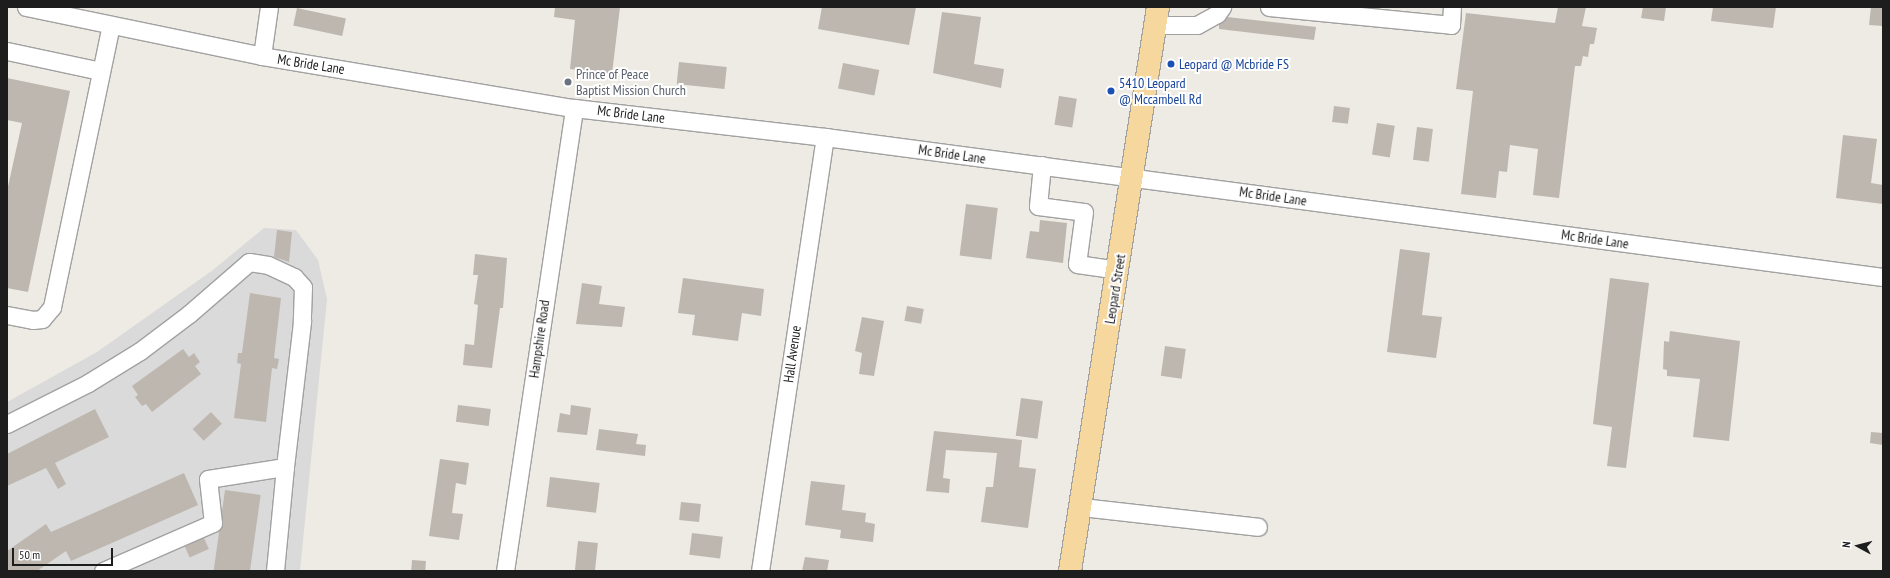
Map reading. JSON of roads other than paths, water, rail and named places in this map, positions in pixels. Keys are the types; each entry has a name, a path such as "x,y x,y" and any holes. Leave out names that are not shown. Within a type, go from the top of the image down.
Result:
{"main road":[{"name":"Leopard Street","path":"1070,571 1133,177 1157,16"}],"street":[{"name":"Mc Bride Lane","path":"26,7 262,56 574,108 825,137 1883,277"},
{"path":"262,56 269,7"},
{"path":"1157,16 1197,25 1217,14 1222,7"},
{"path":"1269,7 1329,10 1451,25 1452,7"},
{"path":"7,315 42,319 52,307 100,71 111,25"},
{"path":"7,51 100,71"},
{"name":"Hampshire Road","path":"505,571 574,108"},
{"name":"Hall Avenue","path":"760,571 825,137"},
{"path":"1042,166 1038,206 1084,212 1077,264 1118,270"},
{"path":"7,424 88,383 140,351 189,314 248,262 268,265 294,277 303,287 302,322 285,467 275,571"},
{"path":"103,571 213,523 208,479 285,467"},
{"path":"1081,507 1258,527"}],"place":[{"name":"Leopard @ Mcbride FS","path":"1171,64"},
{"name":"Prince of Peace Baptist Mission Church","path":"568,82"},
{"name":"5410 Leopard @ Mccambell Rd","path":"1111,91"}]}
